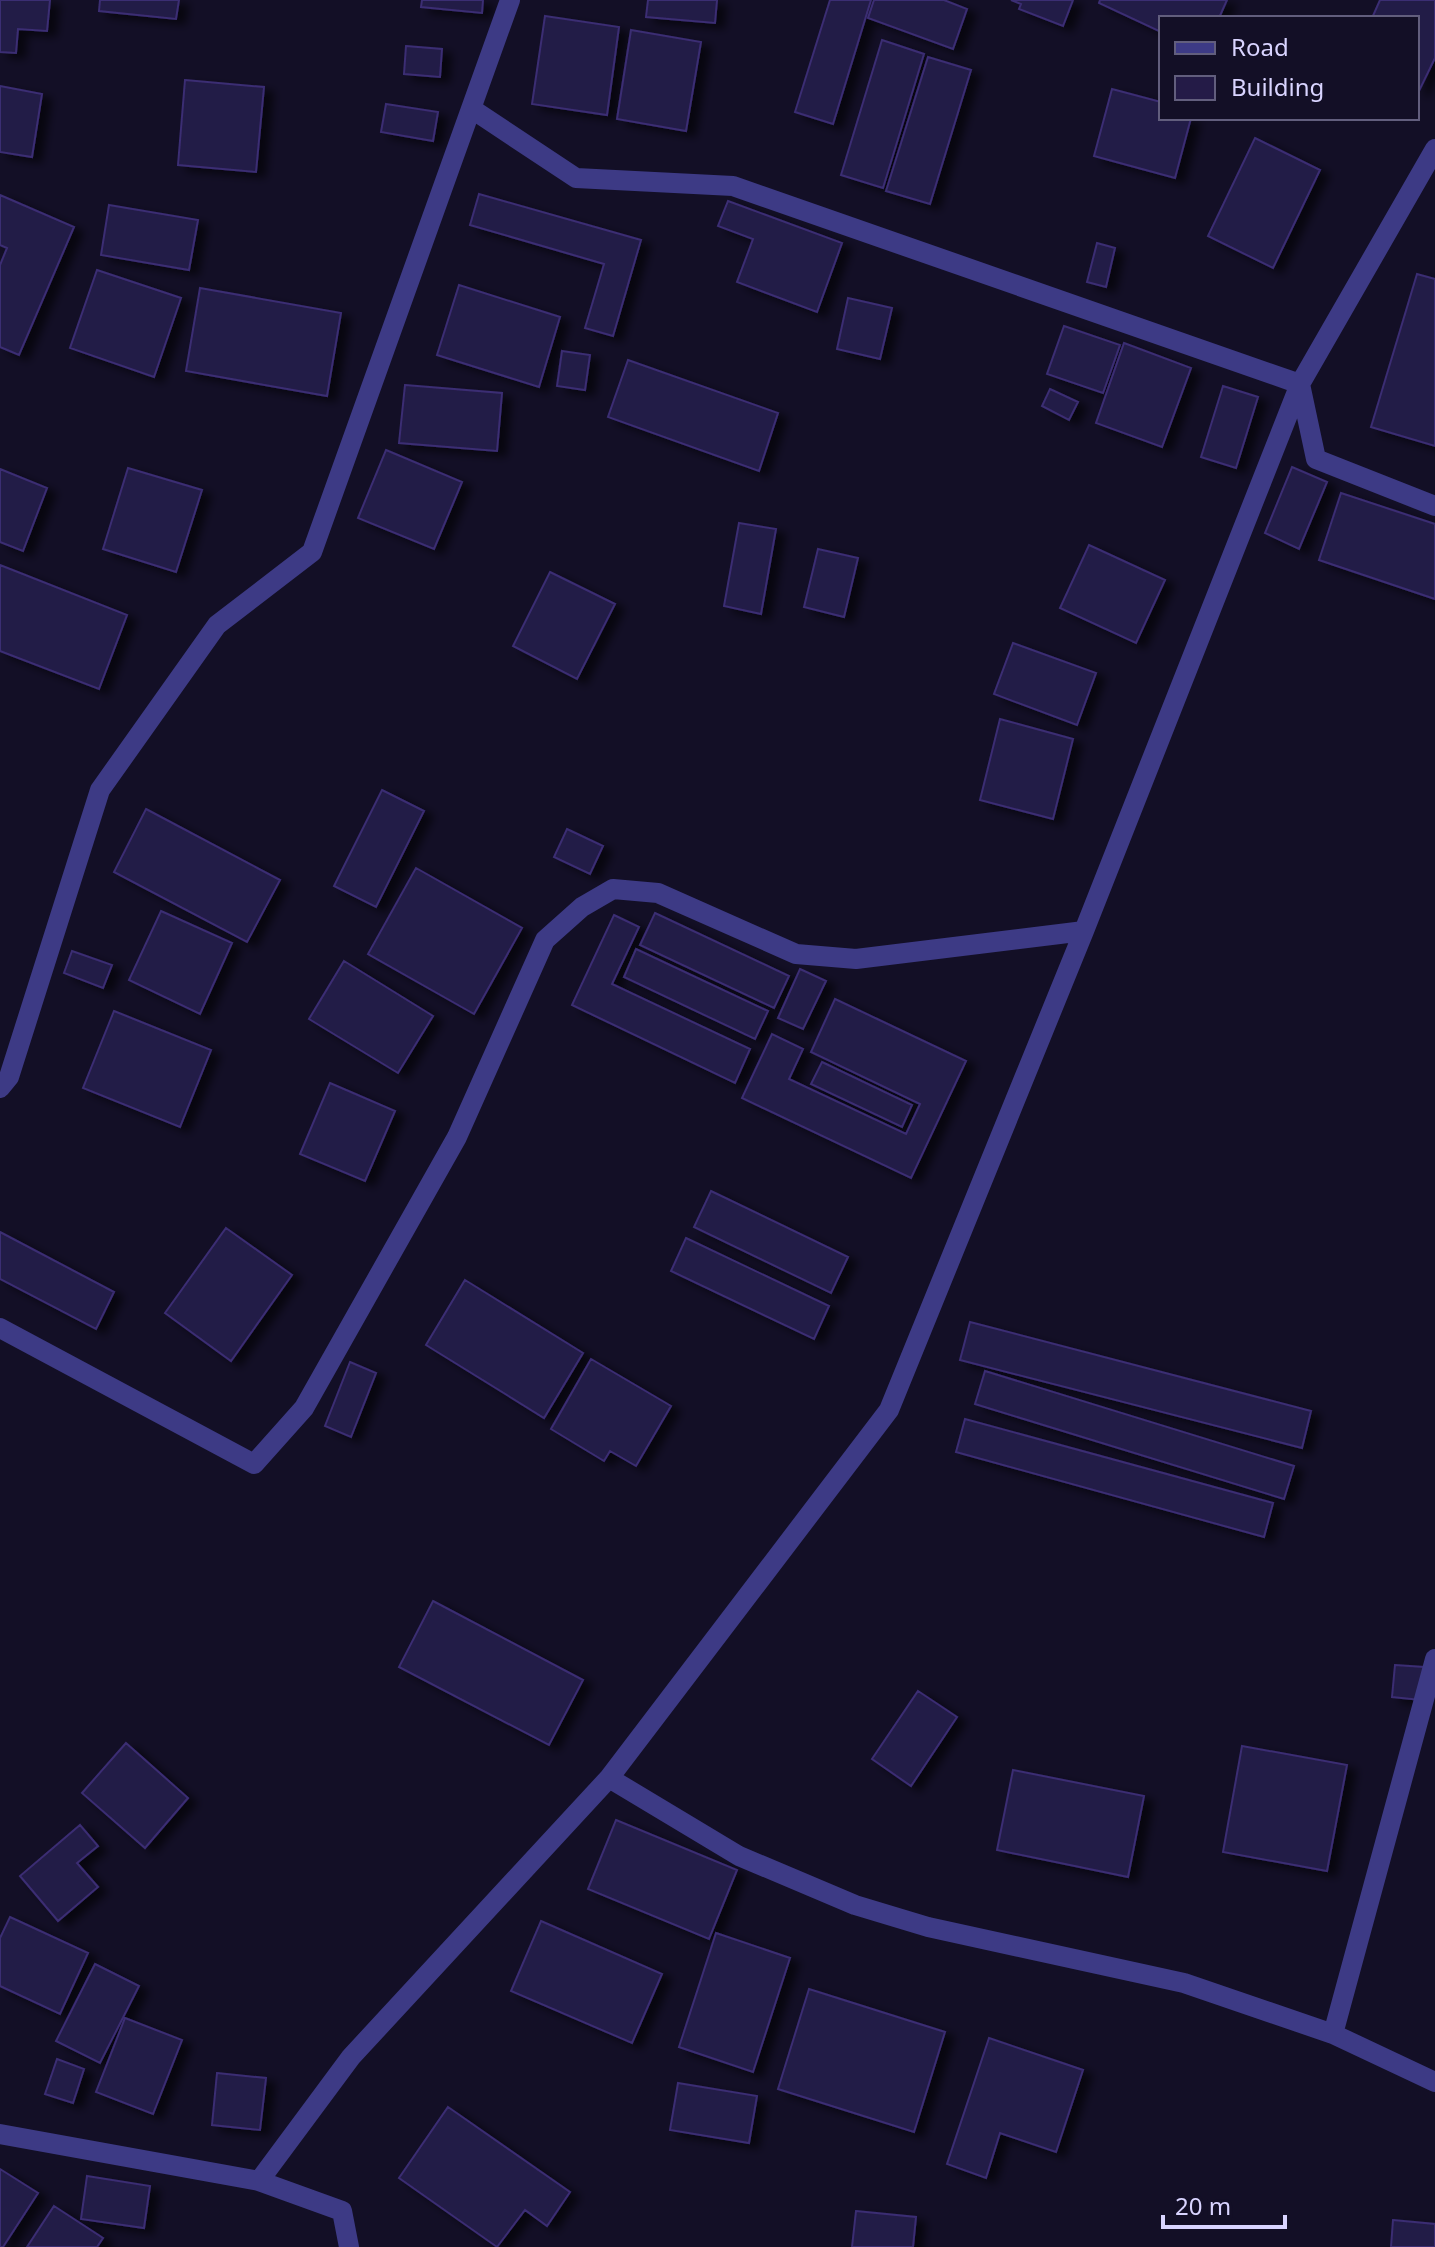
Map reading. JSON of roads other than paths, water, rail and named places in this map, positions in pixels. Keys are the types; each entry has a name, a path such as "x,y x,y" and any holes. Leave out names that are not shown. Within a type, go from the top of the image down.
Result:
{"street":[{"path":"0,1088 9,1077 100,790 217,625 312,552 510,0"},
{"path":"472,109 576,178 733,186 1300,384"},
{"path":"259,2181 351,2057 609,1778 889,1410 1084,931 1300,384 1435,149"},
{"path":"1300,384 1316,459 1435,506"},
{"path":"0,1328 254,1464 304,1408 457,1137 545,940 582,907 613,889 658,893 796,954 856,959 1084,931"},
{"path":"1333,2034 1435,1659"},
{"path":"609,1778 739,1856 855,1905 928,1927 1184,1983 1333,2034 1435,2082"},
{"path":"0,2134 259,2181 342,2211 349,2247"}]}
